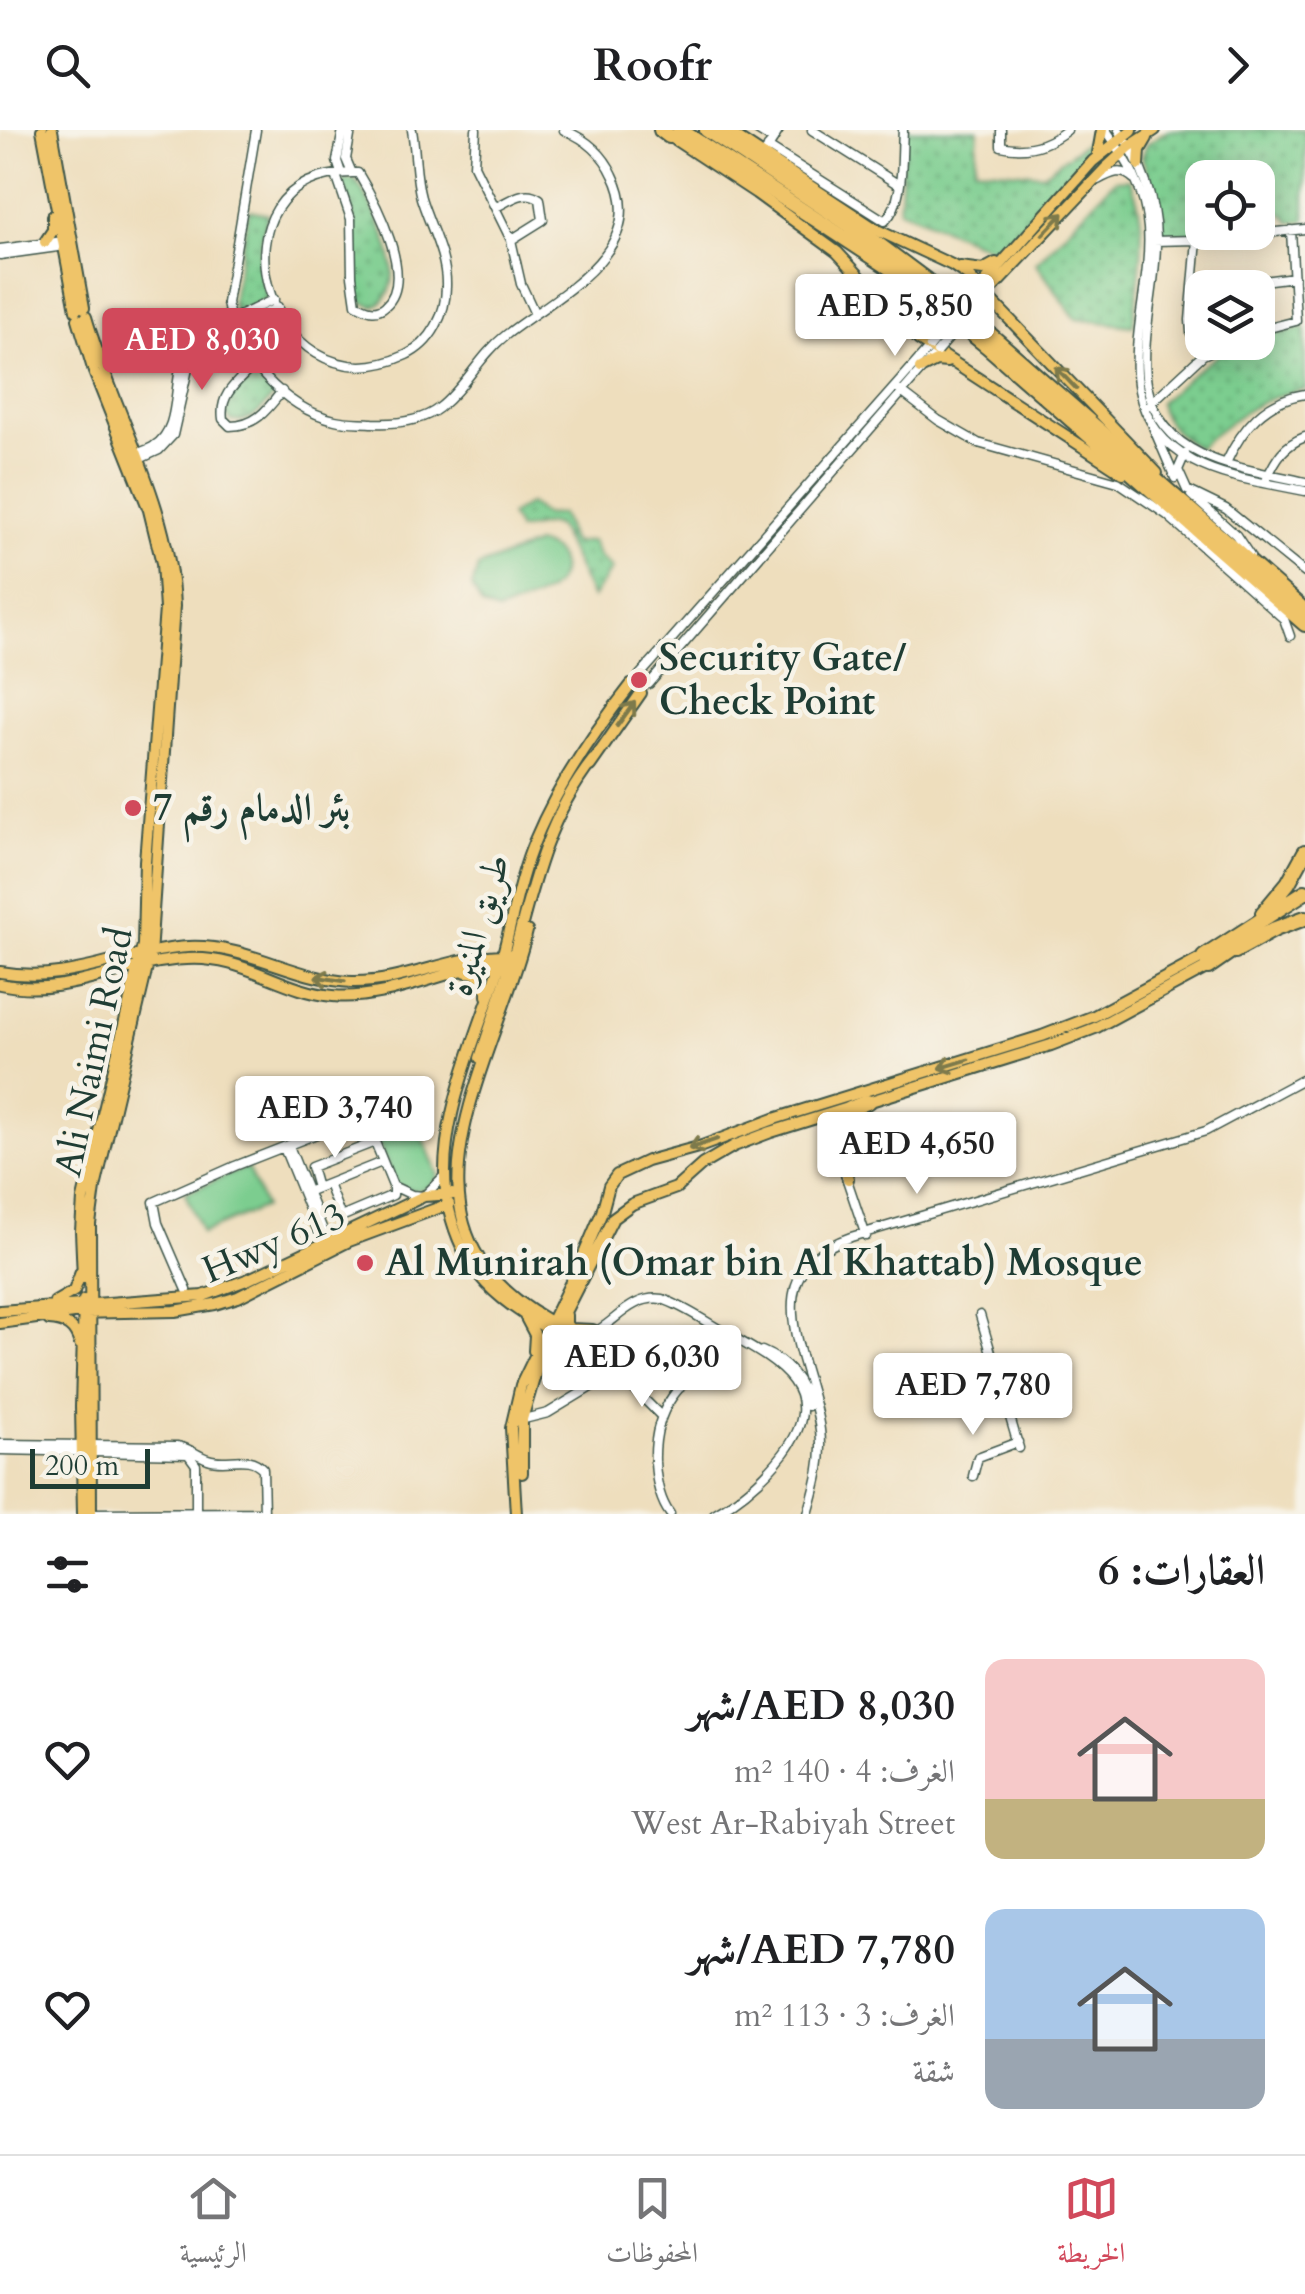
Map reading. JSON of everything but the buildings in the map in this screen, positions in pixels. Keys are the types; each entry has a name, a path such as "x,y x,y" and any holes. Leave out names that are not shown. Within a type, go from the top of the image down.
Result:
{"highway":[{"path":"706,130 871,239 938,289 1233,546 1305,603"},
{"path":"668,132 893,270 987,346 1305,624"},
{"path":"1257,566 1305,611"},
{"path":"1265,588 1298,634"},
{"path":"1206,962 1273,903 1305,852"},
{"path":"1233,939 1305,892"},
{"path":"1206,962 1305,901"},
{"path":"1206,962 1305,918"},
{"path":"850,1109 867,1102"}],"main road":[{"name":"Ali Naimi Road","path":"42,130 82,315 155,530 165,609 146,861 142,993 95,1188 90,1224 81,1407 91,1514"},
{"name":"Ali Naimi Road","path":"52,130 66,243"},
{"path":"724,130 768,147 877,230 971,271 1001,261"},
{"path":"1096,158 1104,130"},
{"path":"668,132 837,252 919,340 1174,509"},
{"path":"982,292 1001,261 1096,158 1123,140 1152,132"},
{"path":"1139,165 1140,150 1152,132"},
{"path":"982,292 1004,275 1094,182 1123,140"},
{"path":"45,242 54,225 53,195"},
{"path":"952,265 1233,546"},
{"path":"1001,312 1004,275"},
{"path":"919,340 921,364 941,360 960,368"},
{"name":"Ali Naimi Road","path":"83,1514 92,1341 81,1230 85,1189 153,912 174,606 164,530 133,458"},
{"name":"طريق المنيرة","path":"448,1205 468,1105 514,979 552,842 592,760 640,684"},
{"name":"طريق المنيرة","path":"452,1194 446,1146 456,1101 504,960 534,843 551,807 611,710 640,684"},
{"path":"0,972 50,975 110,964 204,958 230,962 306,990 338,996 375,993 504,960 515,951 552,827 592,760"},
{"path":"153,912 161,940 170,946 239,951 310,975 353,982 398,976 497,948 512,923"},
{"path":"110,964 136,949 145,922"},
{"path":"0,984 48,989 105,977 190,947"},
{"path":"142,993 155,970 170,960"},
{"path":"459,960 504,960"},
{"path":"468,1105 508,973 504,960"},
{"path":"519,1514 517,1422 521,1385 613,1218 632,1204 676,1188 703,1164 734,1146 825,1108 867,1102 972,1072 1096,1028 1206,962"},
{"path":"517,1422 566,1291 616,1174 1042,1036 1094,1016 1206,962"},
{"path":"454,972 474,972 483,979 487,1005"},
{"path":"105,977 127,983 131,1004"},
{"path":"848,1179 836,1126 850,1109"},
{"path":"0,1310 40,1306 88,1308 203,1296 327,1246 424,1196 452,1194 473,1248 526,1313 536,1340 532,1362"},
{"path":"448,1205 457,1238"},
{"name":"Hwy 613","path":"0,1323 88,1308 108,1312 176,1311 214,1304 238,1297 327,1246 448,1205"},
{"path":"422,1214 441,1216 489,1289 553,1327"},
{"path":"40,1306 70,1295 83,1266"},
{"path":"90,1278 97,1294 118,1302"},
{"path":"526,1313 552,1310 566,1291"},
{"path":"567,1307 568,1327 598,1328"},
{"path":"92,1341 97,1320 108,1312"},
{"path":"28,1320 61,1321 71,1327 80,1342 84,1364"}],"street":[{"path":"256,130 228,303 232,326 254,364 282,392 310,410 335,420 390,424 416,420 439,408 483,355 592,272 612,246 622,205 619,185 594,147 564,130"},
{"path":"343,130 337,161 343,173 351,219 354,297 356,304 374,312 391,300 397,276 377,207 358,173 343,173 294,192 278,208 266,230 262,257 276,304 288,327 314,354 347,366 383,366 414,351 433,332 442,315 447,288 445,268 419,187 412,130"},
{"path":"343,173 352,130"},
{"path":"476,130 474,164 511,240 521,284 535,314"},
{"path":"757,130 768,147 881,220 888,220 899,185 903,130"},
{"path":"768,147 779,130"},
{"path":"812,130 899,185"},
{"path":"828,140 835,130"},
{"path":"1001,130 999,143 1004,148 1032,148 1062,132"},
{"path":"1104,130 1123,140 1139,165 1152,199 1152,241 1135,371 1178,484 1236,535 1257,566"},
{"path":"1123,140 1142,192 1152,241"},
{"path":"1094,182 1115,172 1125,172 1142,192"},
{"path":"496,207 523,194 533,194 540,200 543,220 511,240"},
{"path":"1275,232 1305,229"},
{"path":"1275,327 1296,321 1291,230"},
{"path":"1152,241 1185,240"},
{"path":"0,252 45,242 66,243"},
{"path":"0,252 66,243"},
{"path":"1275,280 1294,278"},
{"name":"طريق المنيرة","path":"640,684 982,292"},
{"path":"133,458 159,450 173,435 193,353 200,344 276,304"},
{"path":"1149,408 1198,360"},
{"path":"254,364 227,392 222,419 230,426 255,421 282,392"},
{"path":"895,394 978,443 1118,482 1148,500 1298,634"},
{"path":"1226,463 1246,427 1267,407 1305,394"},
{"path":"1149,408 1199,454 1305,491"},
{"path":"1149,408 1156,428 1185,455 1214,470"},
{"path":"1267,478 1277,456 1292,442 1305,437"},
{"path":"1184,444 1185,455 1178,470 1187,490 1226,508 1305,573"},
{"path":"1180,478 1187,466 1305,482"},
{"path":"810,1514 820,1467 821,1434 792,1328 792,1298 797,1282 817,1255 841,1240 1206,1131 1305,1080"},
{"path":"187,1290 158,1224 154,1202 411,1096"},
{"path":"825,1108 866,1234"},
{"path":"309,1192 311,1167 375,1142 394,1186 393,1195 342,1217 328,1184"},
{"path":"286,1147 309,1192 327,1246"},
{"path":"309,1192 382,1162"},
{"path":"394,1186 424,1196 441,1181 446,1168"},
{"path":"553,1327 570,1338 582,1338 635,1304 656,1298 669,1301 738,1339 788,1375 801,1398 804,1417 798,1432 774,1465 727,1511"},
{"path":"974,1476 978,1456 1019,1445 980,1315"},
{"path":"673,1514 656,1476 655,1439 662,1417 679,1387 738,1339"},
{"path":"714,1514 727,1511 768,1478 796,1445 807,1421 806,1397 794,1374 779,1359 748,1345"},
{"path":"517,1422 548,1413 614,1373 620,1374 662,1417"},
{"path":"66,1446 78,1432 81,1407"},
{"path":"0,1447 188,1454 195,1460 196,1513"},
{"path":"0,1447 184,1447 212,1460"},
{"path":"91,1514 264,1513 264,1473 260,1464 249,1460 212,1460 202,1463 196,1474"}],"green space":[{"path":"905,130 978,130 975,168 1043,174 1097,134 1098,142 999,252 899,209"},
{"path":"1168,130 1305,130 1305,221 1290,223 1275,212 1275,160 1185,160 1185,234 1164,234 1142,157 1147,144"},
{"path":"342,179 355,179 388,245 392,281 387,296 374,307 362,302 357,294 354,218"},
{"path":"1129,179 1142,232 1133,326 1076,319 1036,263 1115,180"},
{"path":"249,210 268,214 260,256 261,277 268,297 235,317 232,301"},
{"path":"1305,327 1305,389 1274,397 1247,410 1198,448 1179,435 1159,403 1211,360 1275,360 1275,334"},
{"path":"256,375 276,393 251,417 231,421 226,414 233,393"},
{"path":"529,504 544,515 561,514 572,543 592,541 598,556 612,569 592,598 558,527 549,524 518,530 510,515"},
{"path":"536,544 559,558 561,573 557,582 540,596 497,612 482,606 472,587 478,567"},
{"path":"408,1101 438,1175 430,1186 420,1190 396,1186 368,1118"},
{"path":"247,1167 264,1207 202,1233 185,1193"}],"place":[{"name":"Security Gate/ Check Point","path":"639,680"},
{"name":"بئر الدمام رقم 7","path":"133,808"},
{"name":"Al Munirah (Omar bin Al Khattab) Mosque","path":"365,1263"}]}
